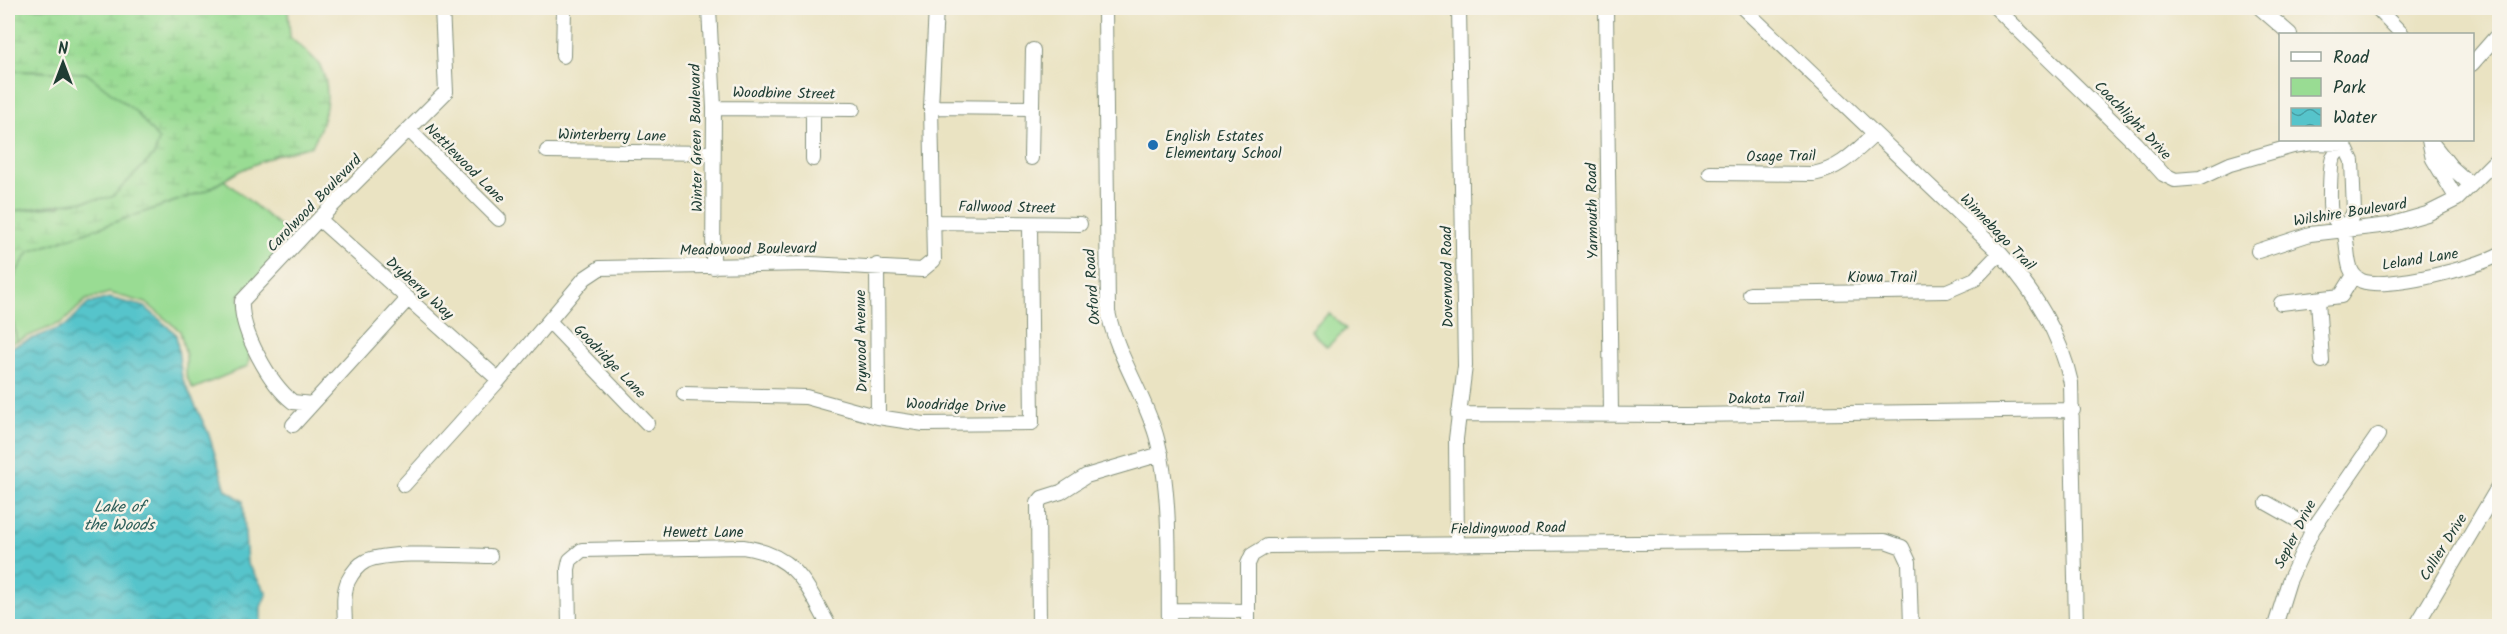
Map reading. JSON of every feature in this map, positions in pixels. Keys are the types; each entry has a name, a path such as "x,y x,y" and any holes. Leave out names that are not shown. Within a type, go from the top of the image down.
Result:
{"street":[{"name":"Carolwood Boulevard","path":"312,404 293,402 272,379 255,348 242,301 319,219 446,92 442,8"},
{"path":"563,56 564,8"},
{"name":"Winter Green Boulevard","path":"709,8 714,108 713,267"},
{"name":"Meadowood Boulevard","path":"404,485 499,380 585,278 600,268 812,264 921,270 934,260 931,107 936,8"},
{"name":"Oxford Road","path":"1105,8 1108,312 1117,346 1148,412 1161,454 1165,496 1169,627"},
{"name":"Doverwood Road","path":"1457,545 1456,439 1465,366 1459,8"},
{"name":"Yarmouth Road","path":"1606,8 1611,413"},
{"name":"Winnebago Trail","path":"1743,8 2000,253 2034,295 2048,318 2067,365 2073,410 2076,627"},
{"name":"Coachlight Drive","path":"1996,8 2135,143 2163,174 2175,180 2200,178 2229,164 2294,146 2345,142"},
{"path":"2260,8 2289,33"},
{"path":"2377,8 2401,33"},
{"path":"2474,62 2499,32"},
{"path":"1031,158 1033,50"},
{"path":"931,107 1032,108"},
{"name":"Woodbine Street","path":"714,108 813,111 853,109"},
{"path":"813,111 813,159"},
{"name":"Nettlewood Lane","path":"409,130 499,219"},
{"name":"Osage Trail","path":"1710,173 1813,174 1828,171 1842,164 1875,134"},
{"path":"2429,141 2433,159 2457,199"},
{"path":"2430,141 2451,167 2471,185"},
{"path":"2344,230 2354,212 2352,161 2345,142"},
{"path":"2281,303 2341,296 2354,276 2350,268 2344,230 2331,213 2332,160 2345,142"},
{"name":"Winterberry Lane","path":"547,151 713,153"},
{"name":"Wilshire Boulevard","path":"2258,251 2302,236 2411,220 2457,199 2499,156"},
{"name":"Dryberry Way","path":"319,219 499,380"},
{"name":"Fallwood Street","path":"934,222 1080,224"},
{"name":"Woodridge Drive","path":"684,394 806,397 878,417 924,424 1032,423 1030,224"},
{"name":"Kiowa Trail","path":"1750,294 1947,291 1975,279 2000,253"},
{"name":"Leland Lane","path":"2354,276 2363,281 2376,282 2429,277 2460,270 2499,254"},
{"name":"Drywood Avenue","path":"876,266 878,417"},
{"path":"293,425 407,300"},
{"path":"2318,300 2322,361"},
{"name":"Goodridge Lane","path":"549,321 647,423"},
{"name":"Dakota Trail","path":"1458,414 1687,415 2073,410"},
{"name":"Sepler Drive","path":"2275,627 2289,581 2313,529 2378,435"},
{"path":"1039,627 1038,502 1042,498 1061,492 1086,476 1161,454"},
{"name":"Collier Drive","path":"2416,627 2499,484"},
{"path":"2267,502 2313,529"},
{"name":"Fieldingwood Road","path":"1248,611 1248,564 1252,555 1260,548 1885,541 1902,547 1909,562 1911,627"},
{"name":"Hewett Lane","path":"569,627 568,569 570,560 575,555 592,549 743,547 763,550 794,567 829,627"},
{"path":"345,627 344,598 347,582 356,568 366,561 395,556 490,556"},
{"path":"1168,610 1248,611 1248,627"}],"green space":[{"path":"8,8 288,8 290,37 315,60 325,78 327,98 324,118 312,146 276,155 239,171 208,190 29,252 8,295 8,227 13,211 61,206 46,72 14,71 8,65"},
{"path":"8,71 86,73 136,112 159,140 154,155 112,197 13,211 8,227"},
{"path":"224,180 292,236 285,248 239,296 250,351 248,366 193,389 186,376 186,356 180,331 146,303 109,293 86,300 63,322 17,341 10,304 11,286 29,252 208,190"},
{"path":"8,300 17,341 8,343"},
{"path":"1329,313 1346,329 1327,347 1311,331"}],"water":[{"name":"Lake of the Woods","path":"109,298 145,307 176,334 182,378 208,432 226,490 243,501 247,564 267,593 261,607 261,626 8,626 8,348 65,326 88,304"}],"place":[{"name":"English Estates Elementary School","path":"1153,145"}]}
